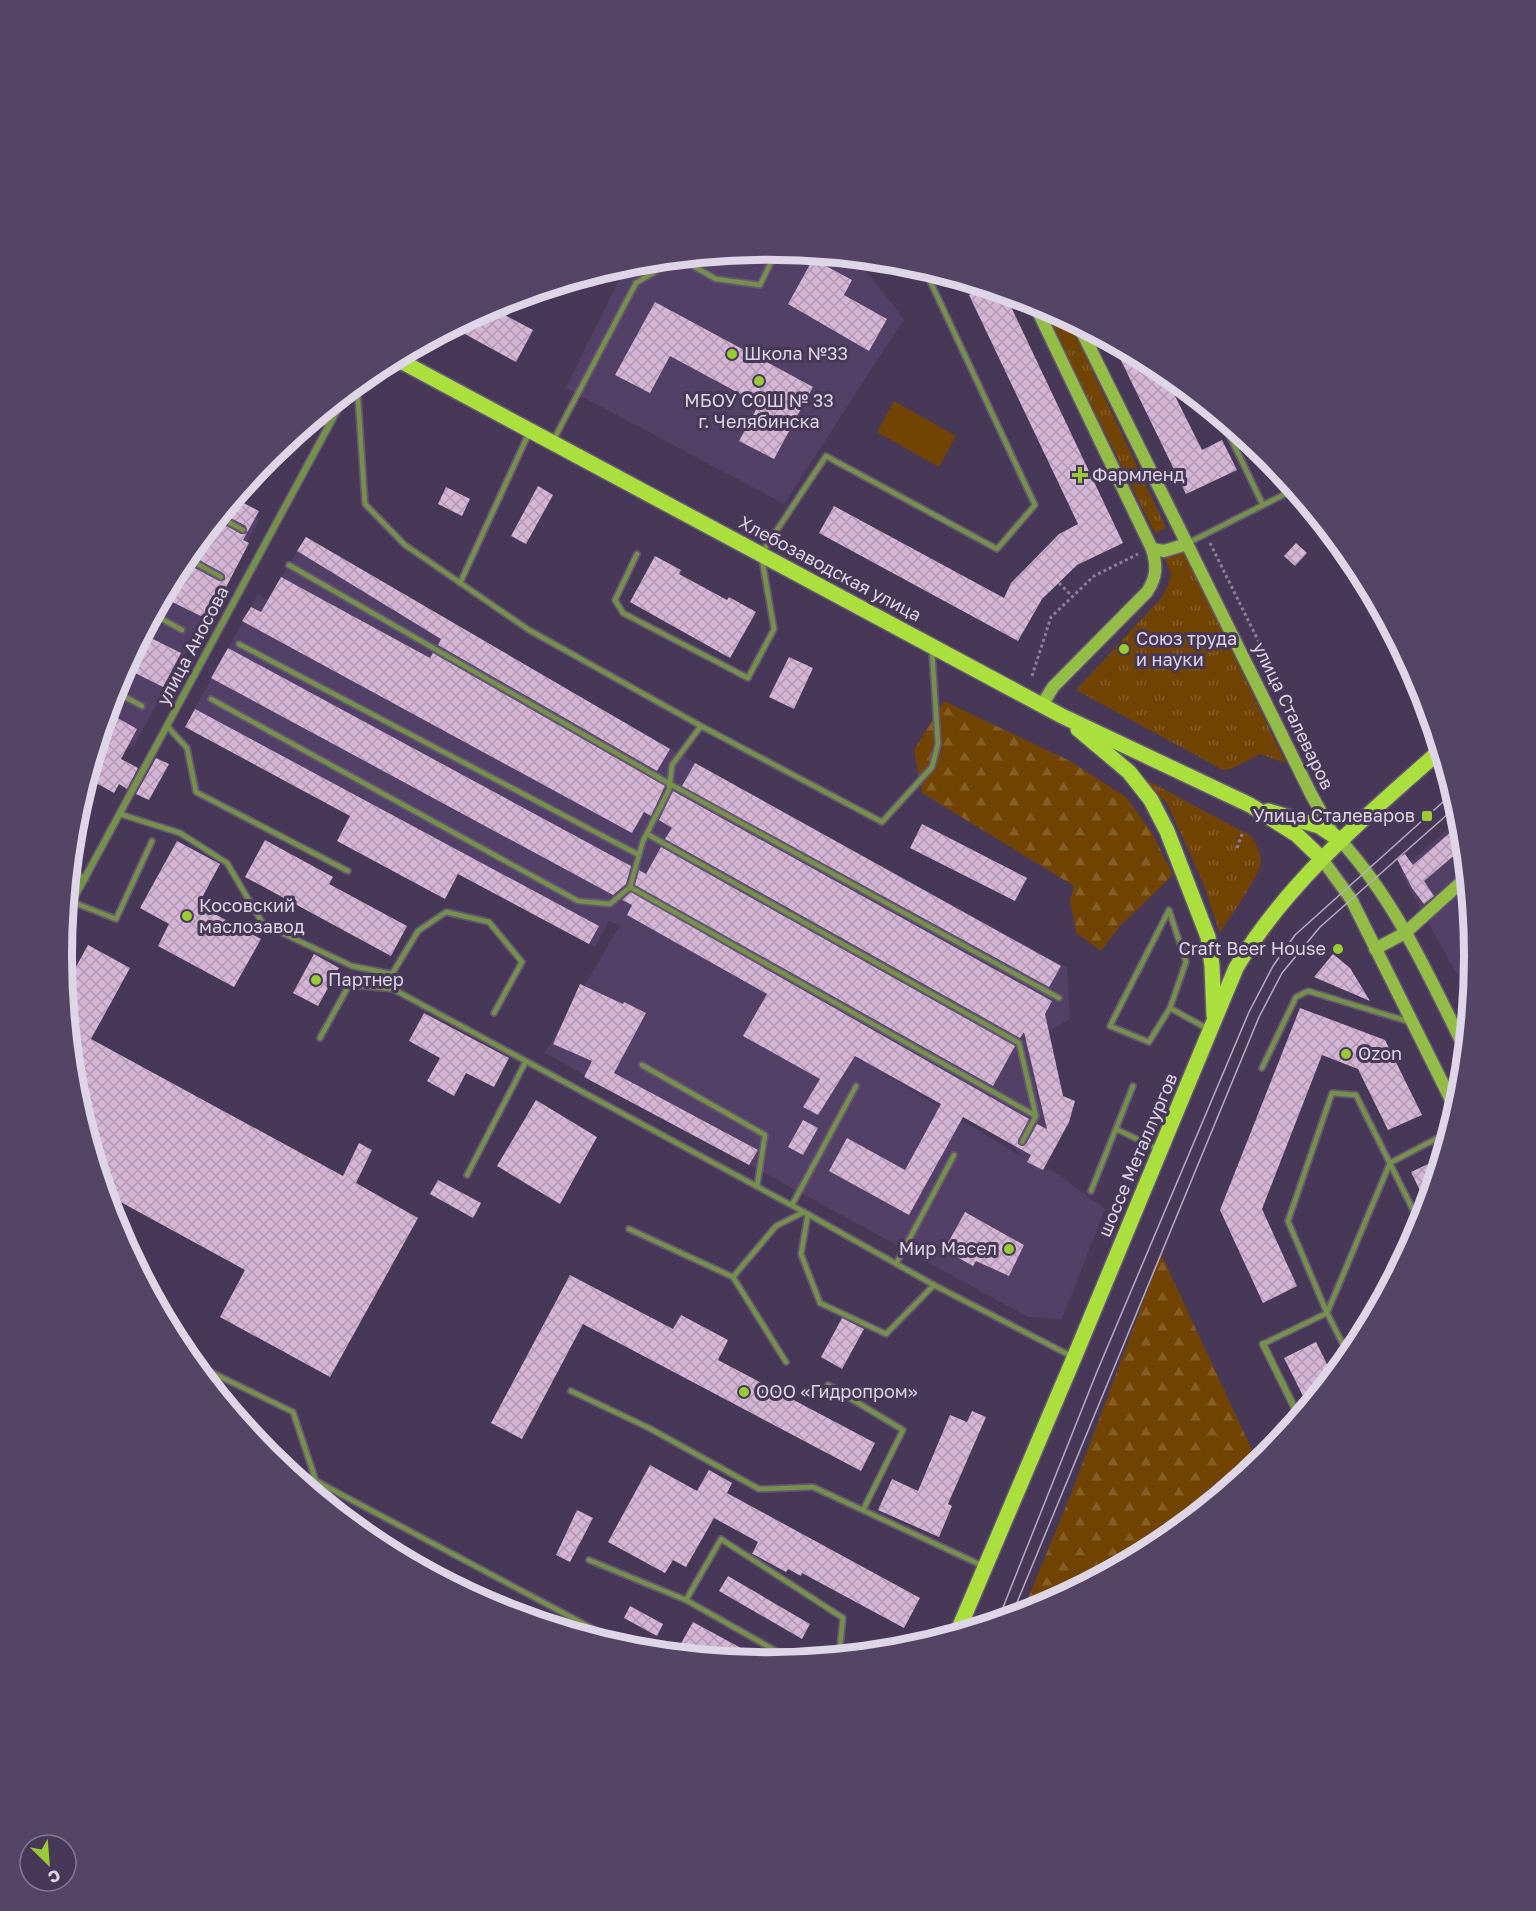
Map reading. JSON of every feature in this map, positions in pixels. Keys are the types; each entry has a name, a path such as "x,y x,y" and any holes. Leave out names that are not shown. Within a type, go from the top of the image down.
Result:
{"main road":[{"name":"Хлебозаводская улица","path":"404,363 1062,716 1250,805 1297,835 1322,859"},
{"path":"1062,716 1129,772 1151,800 1208,937 1212,966 1213,1026"},
{"name":"шоссе Металлургов","path":"961,1624 1236,968 1253,940 1322,859 1337,837 1434,755"},
{"name":"Хлебозаводская улица","path":"1250,805 1319,826 1337,837"}],"street":[{"path":"1039,314 1152,549 1156,570 1147,592 1053,687 1042,705"},
{"name":"улица Сталеваров","path":"1084,335 1192,541 1311,794 1337,837 1373,879 1405,933 1459,1037"},
{"name":"улица Аносова","path":"75,894 86,879 338,408"},
{"path":"1152,549 1164,551 1192,541"},
{"path":"1322,859 1351,899 1449,1097"},
{"path":"1375,949 1405,933 1460,884"},
{"path":"1263,1344 1295,1409"}],"lane":[{"path":"689,264 716,279 760,285 772,260"},
{"path":"552,442 636,283 663,268"},
{"path":"637,554 615,600 623,613 748,678 774,629 761,554 826,456 997,549 1035,505 929,279"},
{"path":"358,393 365,504 405,545 529,630 701,726 882,822 932,767 938,744 931,646"},
{"path":"322,421 329,425"},
{"path":"460,582 531,430"},
{"path":"1229,434 1263,506"},
{"path":"1192,541 1287,493"},
{"path":"226,521 243,530"},
{"path":"194,562 221,577"},
{"path":"289,565 670,784 1059,998"},
{"path":"160,618 182,630"},
{"path":"240,644 639,855"},
{"path":"123,696 142,706"},
{"path":"211,699 578,902 610,904 630,887 647,834 669,790 672,765 701,726"},
{"path":"167,726 187,748 196,792 348,871"},
{"path":"120,814 180,832 227,863 263,924 352,966 392,974 418,931 446,912 489,922 522,962 495,1013"},
{"path":"647,834 1019,1043 1036,1116 1022,1142"},
{"path":"74,902 116,919 152,841"},
{"path":"77,874 86,879"},
{"path":"630,887 1036,1116"},
{"path":"1169,910 1186,962 1170,1008 1149,1042 1110,1026 1169,910"},
{"path":"320,1038 349,985 393,989 792,1205 934,1285 1074,1358"},
{"path":"1262,1068 1296,997 1308,991 1412,1023"},
{"path":"1170,1008 1213,1026"},
{"path":"467,1175 526,1061"},
{"path":"642,1065 765,1135 757,1186"},
{"path":"792,1205 856,1086"},
{"path":"1091,1191 1133,1086"},
{"path":"1344,1346 1288,1221 1332,1093 1356,1095 1414,1213"},
{"path":"1116,1129 1161,1150"},
{"path":"1263,1344 1328,1313 1390,1163 1440,1136"},
{"path":"896,1264 954,1155"},
{"path":"733,1277 776,1226 806,1213"},
{"path":"806,1213 801,1254 820,1303 886,1334 934,1285"},
{"path":"629,1228 733,1277 786,1362"},
{"path":"211,1372 293,1412 316,1481"},
{"path":"828,1384 903,1430 863,1510"},
{"path":"571,1391 649,1428 759,1489 813,1487 984,1566"},
{"path":"309,1479 594,1629"},
{"path":"686,1600 721,1539 843,1618 840,1648"},
{"path":"589,1560 686,1600 777,1652"}],"path":[{"path":"1192,541 1209,541 1324,774 1322,785"},
{"path":"1032,676 1051,617 1094,576 1138,554"},
{"path":"1059,583 1072,596"},
{"path":"1238,848 1243,832"}],"shaded area":[{"name":"Школа №33","path":"722,261 814,261 859,265 862,266 904,319 784,504 566,388 621,276 632,273 677,265"},
{"path":"238,506 260,519 133,747 108,735 125,689 165,607 189,569"},
{"path":"306,537 695,763 1067,968 1070,1019 1049,1031 1063,1096 1075,1101 1069,1122 1043,1170 1052,1170 1105,1209 1062,1319 1028,1317 545,1053 620,925 609,921 595,947 185,727 258,594 268,600","holes":["878,1070 1009,1142 1022,1157"]},
{"path":"1452,825 1463,910 1464,978 1455,971 1400,871"}],"green space":[{"path":"1048,318 1073,330 1166,528 1155,533"},
{"path":"894,401 956,436 939,467 877,432"},
{"path":"1184,552 1286,763 1260,754 1231,769 1223,770 1076,690 1162,597 1171,573 1164,558"},
{"path":"944,701 1070,761 1126,797 1151,831 1173,875 1120,926 1101,951 1076,933 1070,900 1074,886 922,793 914,750"},
{"path":"1143,778 1251,836 1256,845 1261,859 1259,869 1220,933 1203,883 1168,805"},
{"path":"1161,1254 1254,1454 1192,1508 1155,1534 1076,1580 1027,1602 1071,1494"}],"building":[{"path":"812,261 817,261 852,280 844,295 887,319 869,351 788,304"},
{"path":"977,291 1009,302 1123,543 1077,565 1042,599 1018,641 819,533 834,506 1004,598 1011,583 1059,534 1078,524 969,295"},
{"name":"МБОУ СОШ № 33 г. Челябинска","path":"655,302 813,387 774,459 739,441 759,404 670,356 650,393 615,375"},
{"path":"501,313 533,330 516,362 460,331"},
{"path":"1118,354 1171,388 1202,450 1222,440 1237,470 1186,494"},
{"path":"538,486 553,495 526,544 511,536"},
{"path":"446,487 470,499 462,516 438,504"},
{"path":"241,502 259,511 247,533 246,526 229,517"},
{"path":"223,524 241,534 247,533 243,540 249,543 209,620 169,600 191,566 219,581 225,580 223,573 197,559"},
{"path":"306,537 670,749 657,771 438,645 441,639 297,551"},
{"path":"1296,543 1307,553 1295,566 1284,556"},
{"path":"655,556 681,570 679,574 727,600 729,597 756,612 730,658 630,602"},
{"path":"281,577 430,658 433,653 665,786 651,816 644,812 632,833 242,621 251,607 261,612"},
{"path":"150,637 181,653 163,687 133,672"},
{"path":"228,648 631,866 626,884 613,895 211,678"},
{"path":"789,657 813,668 794,709 769,697"},
{"path":"195,709 599,926 589,944 458,874 445,899 337,841 350,816 185,727"},
{"path":"115,716 137,729 121,759 138,768 127,789 119,784 114,793 94,782"},
{"path":"156,758 169,764 149,800 136,794"},
{"path":"695,763 1061,966 1049,987 682,786"},
{"path":"673,791 1052,1001 1045,1014 1063,1096 1075,1101 1069,1122 1043,1170 1027,1162 1031,1155 963,1117 909,1215 829,1171 847,1138 905,1170 941,1104 855,1056 818,1115 803,1107 820,1079 743,1036 767,994 627,915 632,905 622,900 631,892 1029,1119 1018,1140 1018,1144 1022,1146 1026,1144 1037,1124 1047,1129 1024,1032 1020,1038 665,839 672,828 659,820"},
{"path":"922,824 1027,878 1015,901 910,848"},
{"path":"1453,830 1456,854 1424,881 1434,896 1424,904 1412,888 1397,859 1405,854 1413,865"},
{"path":"265,840 333,877 329,884 407,926 391,956 245,877"},
{"name":"Косовский маслозавод","path":"177,841 220,864 198,905 261,939 234,987 158,946 169,924 140,908"},
{"path":"661,847 1015,1046 993,1086 635,885 639,870 646,874"},
{"path":"88,945 130,968 91,1039 343,1176 359,1143 372,1150 356,1183 418,1218 330,1377 220,1317 245,1270 117,1200 96,1136 85,1091 73,1001 72,974"},
{"name":"Партнер","path":"314,954 339,968 318,1006 293,993"},
{"path":"1333,954 1350,968 1370,1001 1314,977"},
{"path":"580,984 646,1013 614,1073 758,1150 749,1165 584,1077 592,1061 553,1044"},
{"path":"1300,1008 1385,1040 1422,1115 1388,1130 1358,1069 1322,1055 1262,1209 1297,1286 1263,1303 1220,1210"},
{"path":"424,1013 509,1058 494,1087 466,1073 454,1096 427,1081 440,1058 409,1041"},
{"path":"536,1100 597,1137 560,1204 497,1166"},
{"path":"803,1120 818,1128 803,1155 788,1147"},
{"path":"1432,1162 1422,1194 1411,1172"},
{"path":"438,1180 481,1203 473,1218 430,1194"},
{"path":"965,1212 1024,1245 1009,1276 976,1261 973,1266 944,1250"},
{"name":"ООО «Гидропром»","path":"570,1275 673,1329 681,1315 728,1340 718,1360 875,1443 861,1471 583,1324 522,1439 491,1423"},
{"path":"842,1318 864,1329 842,1369 821,1357"},
{"path":"1316,1342 1329,1367 1304,1398 1284,1358"},
{"path":"972,1411 986,1417 948,1504 952,1506 939,1537 878,1510 892,1479 918,1491 950,1415 967,1422"},
{"path":"650,1465 697,1491 709,1470 732,1483 727,1493 920,1598 904,1628 802,1573 801,1576 788,1569 786,1572 752,1554 758,1542 714,1518 686,1567 673,1560 665,1573 608,1542"},
{"path":"577,1510 593,1518 570,1562 556,1555"},
{"path":"728,1576 810,1624 802,1639 719,1591"},
{"path":"630,1606 663,1624 657,1636 624,1618"},
{"path":"693,1622 747,1651 722,1650 679,1646"}],"tram line":[{"path":"1001,1611 1096,1374 1249,1012 1273,966 1295,935 1446,799"},
{"path":"1016,1606 1259,1017 1282,973 1320,927 1449,813"}],"place":[{"name":"Школа №33","path":"732,354"},
{"name":"МБОУ СОШ № 33 г. Челябинска","path":"759,381"},
{"name":"Фармленд","path":"1080,475"},
{"name":"Союз труда и науки","path":"1124,649"},
{"name":"Улица Сталеваров","path":"1427,816"},
{"name":"Косовский маслозавод","path":"187,916"},
{"name":"Craft Beer House","path":"1338,949"},
{"name":"Партнер","path":"316,980"},
{"name":"Ozon","path":"1346,1054"},
{"name":"Мир Масел","path":"1009,1249"},
{"name":"ООО «Гидропром»","path":"744,1392"}]}
